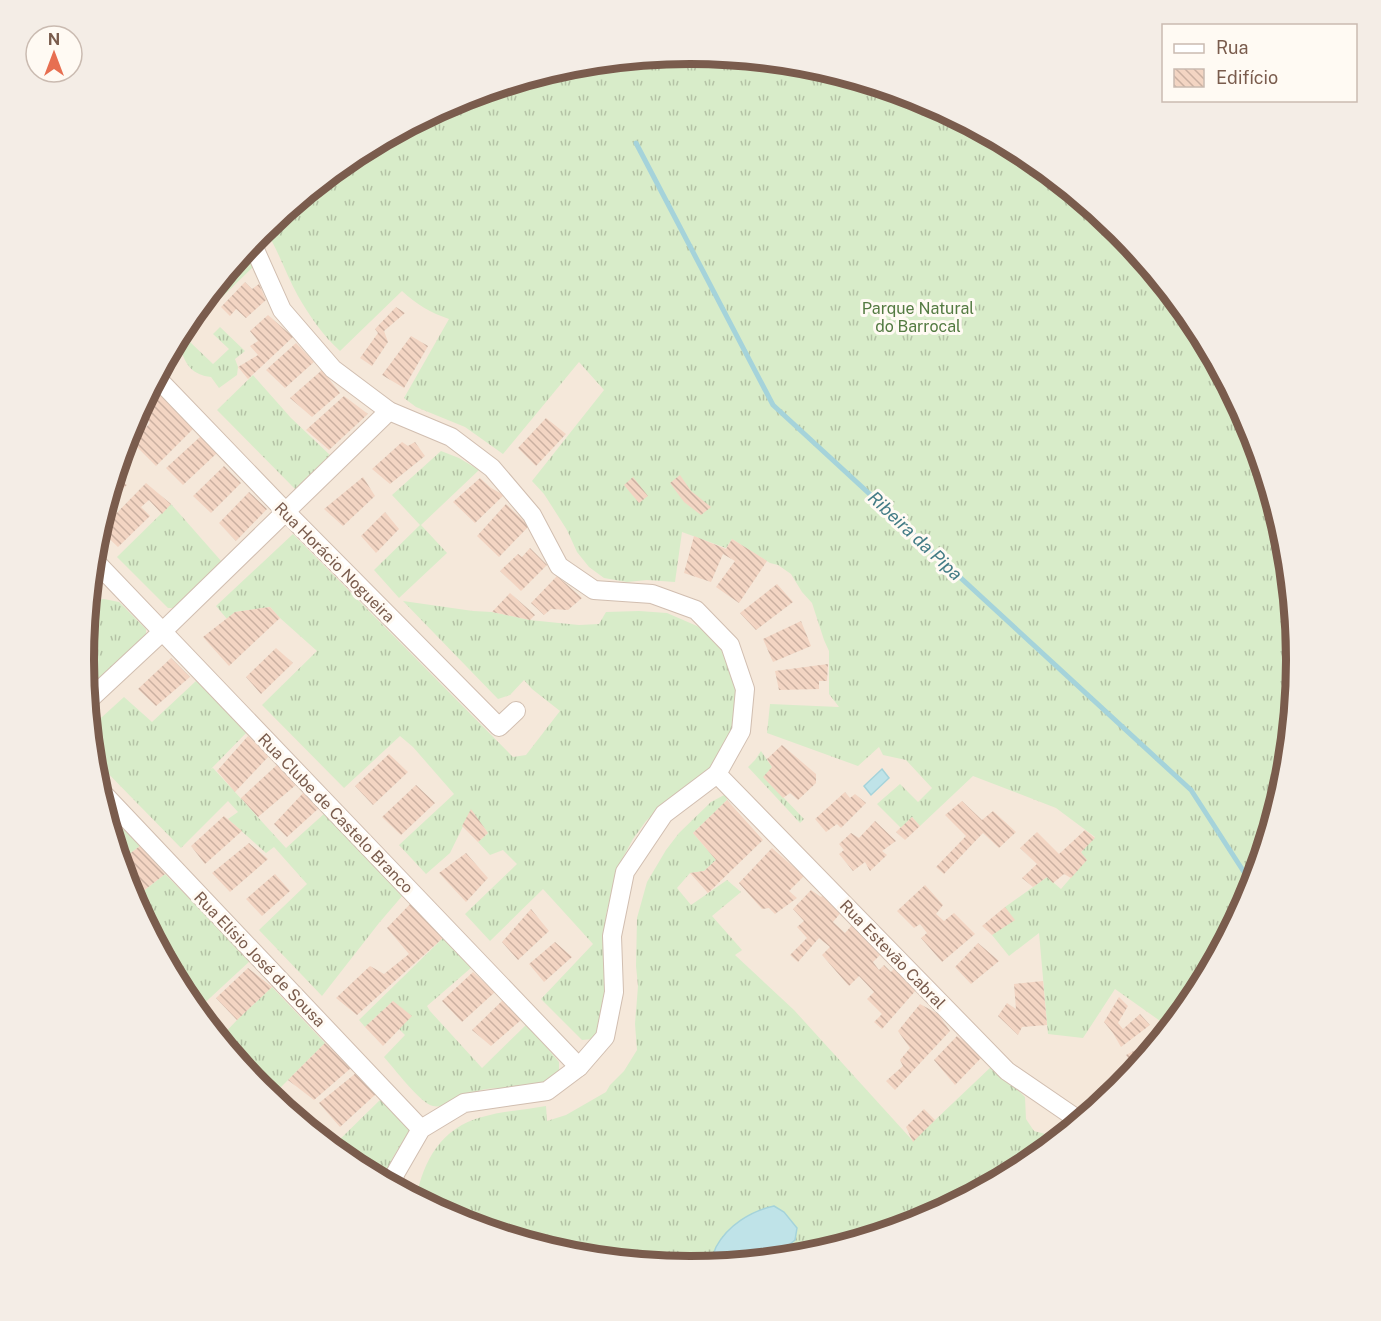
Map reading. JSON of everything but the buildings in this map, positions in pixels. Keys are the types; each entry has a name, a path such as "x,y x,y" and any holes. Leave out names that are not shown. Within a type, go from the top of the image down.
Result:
{"street":[{"path":"256,253 282,310 333,369 389,411 451,436 492,468 532,515 559,566 594,590 652,594 696,610 730,645 745,688 741,731 717,774 664,814 624,872 612,936 614,992 605,1037 579,1066 547,1091 464,1103 421,1129 394,1178"},
{"name":"Rua Horácio Nogueira","path":"163,384 499,727 516,711"},
{"path":"96,694 389,411"},
{"name":"Rua Clube de Castelo Branco","path":"102,569 579,1066"},
{"name":"Rua Estevão Cabral","path":"717,774 1007,1071 1074,1117"},
{"name":"Rua Elísio José de Sousa","path":"112,803 421,1129"}],"shaded area":[{"path":"356,167 1240,891 1207,959 1186,992 1139,1053 1083,1109 1022,1156 988,1177 919,1211 882,1225 807,1245 729,1255 690,1256 652,1255 574,1245 499,1225 462,1211 392,1177 359,1156 298,1109 269,1082 242,1053 195,992 174,958 140,889 126,852 106,777 96,699 94,660 100,583 106,544 126,469 140,432 174,362 195,329 242,268 269,239 298,212"}],"green space":[{"name":"Parque Natural do Barrocal","path":"690,64 768,70 807,76 882,96 919,110 988,144 1022,165 1083,212 1139,268 1163,298 1207,362 1225,397 1255,469 1266,506 1275,544 1285,622 1285,699 1281,738 1275,777 1255,852 1241,889 1207,959 1163,1023 1115,989 1083,1038 1048,1034 1039,933 1009,956 992,935 1005,907 1047,877 1061,889 1086,860 1081,852 1095,837 1056,808 973,776 920,826 912,817 901,828 877,804 900,784 918,802 932,788 906,760 883,755 879,747 858,766 767,733 770,704 839,707 829,694 829,651 812,603 791,574 732,539 726,548 682,532 675,582 647,580 627,582 604,578 589,567 577,552 567,530 544,494 532,481 604,390 579,362 503,454 465,427 416,407 404,398 449,319 424,308 402,291 340,351 322,332 302,303 270,238 298,212 359,165 393,144 462,110 499,96 574,76 613,70"},
{"path":"250,259 254,266 210,309"},
{"path":"220,327 245,351 235,359 238,367 237,375 219,388 211,377 199,374 191,368 181,350 190,342 213,364 229,349 213,334"},
{"path":"253,375 291,418 331,456 296,490 217,410"},
{"path":"441,451 479,470 421,525 447,553 399,598 374,570 420,525 392,495"},
{"path":"171,504 222,562 179,604 168,608 117,557"},
{"path":"293,534 513,757 526,755 560,711 524,680 510,695 498,699 403,601 579,625 599,624 606,612 667,613 697,626 714,638 723,651 737,693 736,726 724,751 707,771 669,799 646,821 620,863 604,930 607,982 600,1032 593,1039 582,1040 541,999 593,944 543,889 490,941 465,914 517,864 503,850 490,855 478,842 488,833 471,810 450,853 426,874 399,845 454,794 413,747 400,736 344,788 262,705 317,651 270,607 235,612 227,619 216,606"},
{"path":"98,599 119,602 146,629 146,634 95,683 94,660"},
{"path":"196,681 248,731 211,769 213,768 286,848 325,813 403,895 322,996 259,930 307,884 274,847 266,853 228,819 238,812 228,801 181,848 105,770 98,720 124,697 152,722"},
{"path":"761,751 772,767 764,777 804,819 800,823 748,767"},
{"path":"726,794 727,800 693,833 716,860 704,871 690,873 677,888 691,905 727,880 741,892 712,916 742,950 735,955 794,1010 913,1141 993,1065 1025,1097 1026,1119 1034,1131 1050,1135 988,1177 919,1211 882,1225 807,1245 729,1255 652,1255 574,1245 499,1225 418,1190 424,1171 437,1147 445,1137 468,1122 490,1115 546,1106 547,1121 566,1115 606,1092 624,1071 637,1050 635,1024 638,986 637,918 647,882 679,833 711,802"},
{"path":"117,823 140,846 127,856"},
{"path":"165,874 251,960 204,1004 174,958 142,892"},
{"path":"444,937 472,967 427,1006 430,1011 482,1068 527,1024 559,1062 559,1076 544,1082 514,1088 481,1090 451,1103 433,1106 415,1092 384,1057 405,1035 399,1029 393,1001 365,1027 359,1020"},
{"path":"272,987 325,1043 278,1090 225,1032"},
{"path":"382,1098 409,1129 409,1135 394,1156 386,1173 338,1141"}],"water":[{"path":"882,769 889,778 871,795 864,786"},
{"path":"774,1206 784,1212 797,1228 795,1240 788,1248 713,1255 716,1247 727,1232 741,1220 757,1211"}],"waterway":[{"name":"Ribeira da Pipa","path":"636,143 773,405 1191,790 1246,875"}]}
